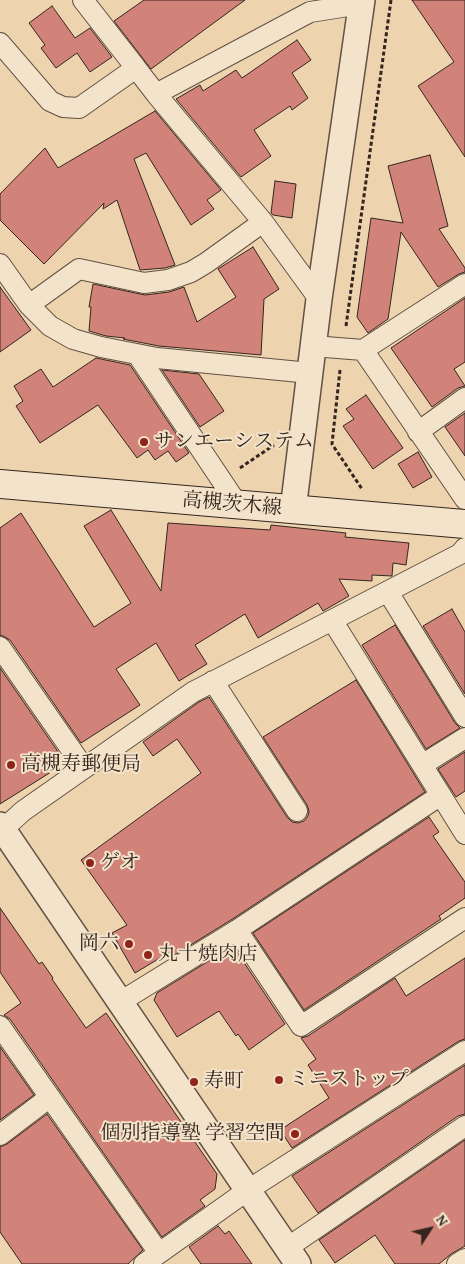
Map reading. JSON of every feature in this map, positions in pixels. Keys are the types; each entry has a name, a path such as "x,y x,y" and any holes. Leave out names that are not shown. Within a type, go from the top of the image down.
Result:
{"main road":[{"name":"高槻茨木線","path":"0,484 465,524"}],"street":[{"path":"83,0 156,94 263,222 319,299"},
{"path":"156,94 310,12 362,2 319,299 293,510"},
{"path":"0,42 50,101 63,107 79,108 136,68"},
{"path":"29,305 79,269 144,283 168,280 191,272 263,222"},
{"path":"0,264 29,305 50,326 73,339 101,348 157,358 310,373"},
{"path":"313,346 363,350 465,284"},
{"path":"363,350 465,499"},
{"path":"137,354 238,505"},
{"path":"418,432 465,398"},
{"path":"465,548 460,554 193,692 23,811 1,829 293,1256 465,1126"},
{"path":"388,592 465,717"},
{"path":"332,620 465,834"},
{"path":"0,647 84,768"},
{"path":"214,681 297,811"},
{"path":"422,765 465,738"},
{"path":"120,1002 237,930 441,795"},
{"path":"237,930 301,1026 465,918"},
{"path":"0,1026 50,1096 152,1259 248,1190 465,1052"},
{"path":"0,1135 50,1096"},
{"path":"457,1264 465,1259"}],"path":[{"path":"366,495 332,444 343,349 391,0"}],"building":[{"path":"144,0 245,0 151,69 114,21"},
{"path":"412,0 465,0 465,157 418,86 454,62"},
{"path":"52,6 75,38 90,28 112,57 90,72 77,53 56,68 41,48 45,45 29,23"},
{"path":"297,40 311,60 292,73 308,98 292,110 290,106 254,130 271,156 241,177 176,99 200,85 203,91 236,70 242,78"},
{"path":"155,111 221,190 207,200 214,209 191,225 146,153 134,159 175,265 165,268 140,270 117,200 103,209 104,203 44,264 0,220 0,194 45,148 58,168"},
{"path":"430,155 448,226 439,229 465,268 465,272 438,287 401,232 388,319 368,333 357,317 371,218 403,223 388,166"},
{"path":"275,181 296,184 292,218 271,213"},
{"path":"253,247 279,289 264,299 261,355 159,346 89,331 91,307 89,307 93,284 145,295 169,292 184,287 197,322 236,297 218,269"},
{"path":"0,287 31,330 0,352"},
{"path":"465,298 465,362 454,369 465,386 458,388 432,407 391,348"},
{"path":"96,358 130,365 189,453 176,462 168,451 155,460 148,450 137,458 98,405 40,443 16,406 23,401 14,386 41,369 53,387"},
{"path":"162,370 199,374 224,411 200,427"},
{"path":"366,395 403,448 373,469 343,426 354,419 346,409"},
{"path":"465,413 465,456 445,427"},
{"path":"418,452 432,477 413,488 398,464"},
{"path":"111,510 161,591 168,523 270,530 271,525 346,533 345,537 409,543 406,565 393,563 392,576 372,575 372,581 339,579 349,596 323,611 318,603 258,638 245,614 195,645 207,664 179,681 156,643 116,669 140,705 81,743 10,640 0,635 0,528 21,513 94,627 131,603 84,526"},
{"path":"452,609 465,632 465,694 423,626"},
{"path":"395,625 455,723 460,728 426,749 362,645"},
{"path":"0,668 61,756 59,767 0,804"},
{"path":"356,680 425,792 231,920 168,959 170,952 135,973 112,933 127,925 81,860 201,773 177,739 153,756 143,742 199,702 209,697 287,817 292,822 298,823 304,821 308,816 307,805 263,737"},
{"path":"465,752 465,791 456,797 438,769"},
{"path":"429,817 439,832 433,836 465,882 465,898 439,916 441,919 304,1010 253,933"},
{"path":"0,908 39,964 42,962 86,1028 106,1013 217,1174 215,1189 200,1200 205,1206 162,1237 10,1019 4,1015 21,1003 0,972"},
{"path":"233,946 285,1024 249,1050 238,1034 236,1036 219,1011 177,1037 154,1000 157,993"},
{"path":"465,958 465,1039 459,1041 292,1148 280,1130 329,1098 308,1065 316,1059 301,1038 308,1036 395,978 406,996"},
{"path":"0,1047 34,1095 0,1120"},
{"path":"465,1065 465,1114 458,1116 318,1213 292,1176"},
{"path":"47,1114 143,1250 128,1264 22,1264 0,1232 0,1147 7,1144"},
{"path":"465,1140 465,1246 439,1264 395,1264 375,1235 335,1263 319,1240"},
{"path":"218,1226 225,1234 229,1231 252,1264 201,1264 189,1247"}],"place":[{"name":"サンエーシステム","path":"144,442"},
{"name":"高槻寿郵便局","path":"11,765"},
{"name":"ゲオ","path":"90,863"},
{"name":"岡六","path":"129,944"},
{"name":"丸十焼肉店","path":"148,955"},
{"name":"ミニストップ","path":"279,1080"},
{"name":"寿町","path":"194,1082"},
{"name":"個別指導塾 学習空間","path":"295,1134"}]}
